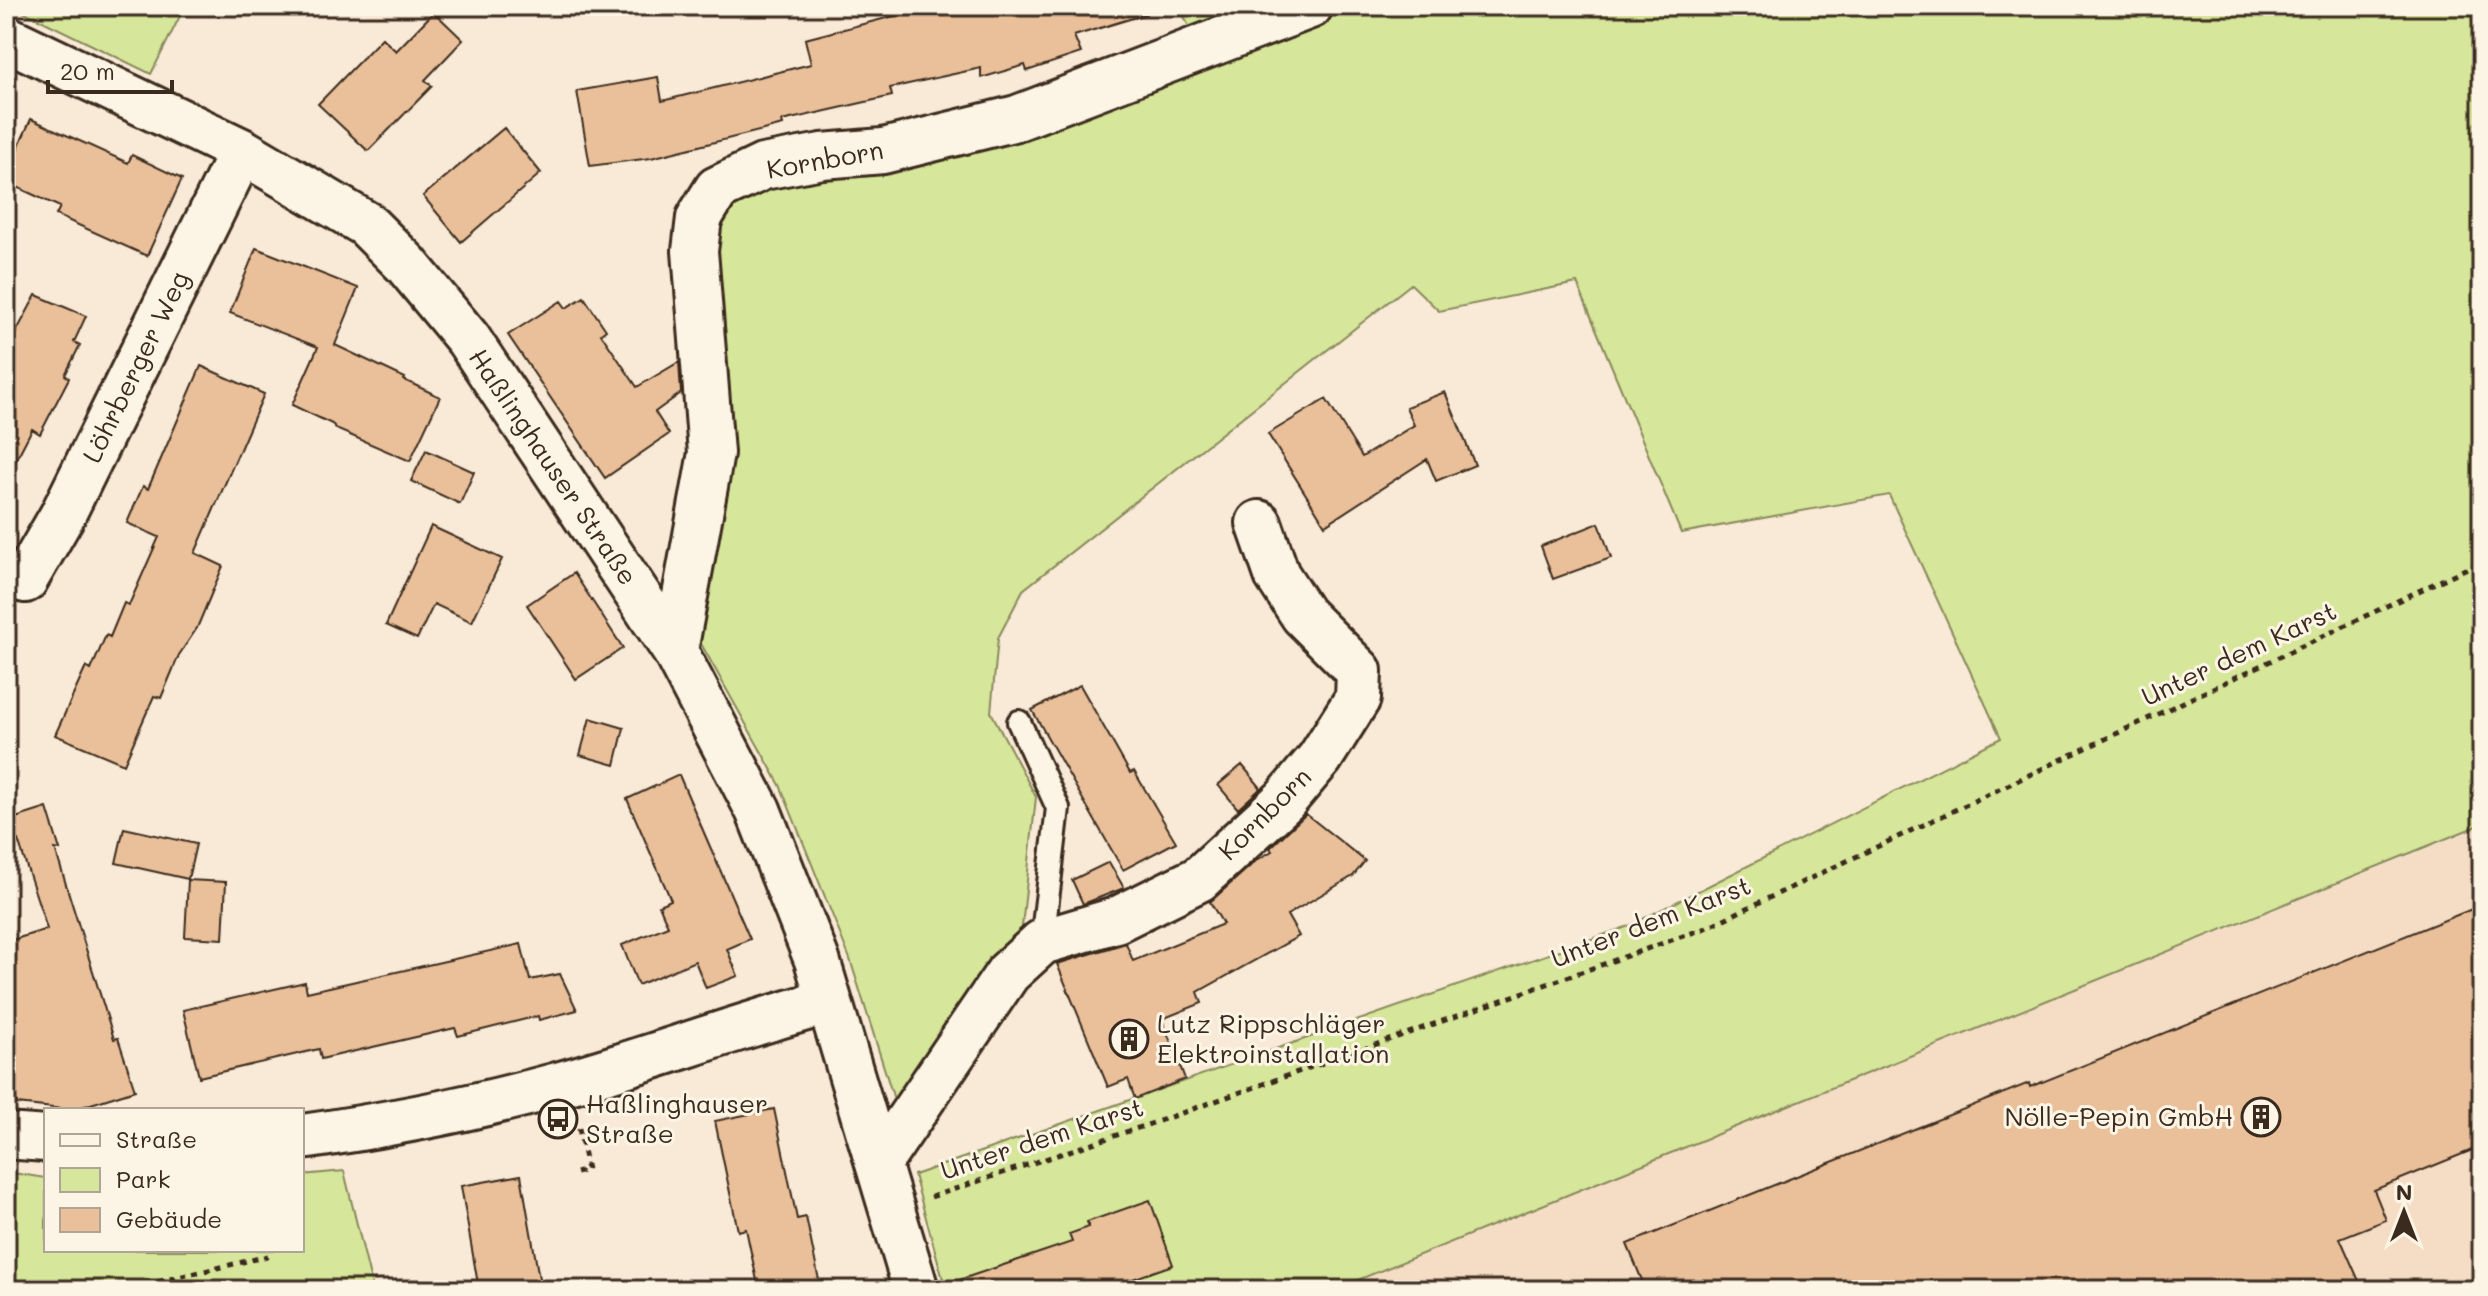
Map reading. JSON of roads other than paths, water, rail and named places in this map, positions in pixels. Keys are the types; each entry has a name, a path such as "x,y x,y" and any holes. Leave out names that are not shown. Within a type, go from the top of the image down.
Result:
{"street":[{"name":"Kornborn","path":"675,651 711,453 695,251 699,218 717,189 763,167 822,156 883,151 1017,118 1310,6"},
{"name":"Haßlinghauser Straße","path":"6,38 242,151 366,224 406,264 468,339 675,651 758,810 817,960 916,1290"},
{"name":"Löhrberger Weg","path":"25,580 62,516 242,151"},
{"name":"Kornborn","path":"879,1163 1008,973 1042,942 1116,920 1199,879 1284,801 1320,758 1358,698 1359,671 1303,615 1277,575 1259,523"},
{"path":"304,1137 430,1117 554,1086 828,1002"},
{"path":"6,1136 44,1139"}],"lane":[{"path":"1019,722 1058,808 1042,942"}],"place":[{"name":"Lutz Rippschläger Elektroinstallation","path":"1129,1039"},
{"name":"Nölle-Pepin GmbH","path":"2261,1117"},
{"name":"Haßlinghauser Straße","path":"558,1119"}]}
